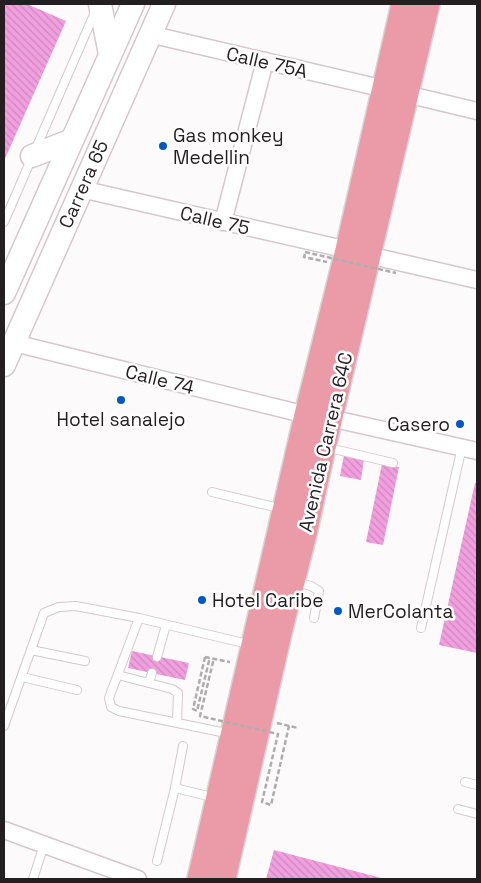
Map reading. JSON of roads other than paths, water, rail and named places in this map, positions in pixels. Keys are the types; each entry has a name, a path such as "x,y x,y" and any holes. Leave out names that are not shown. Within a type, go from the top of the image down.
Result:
{"main road":[{"path":"100,4 110,54"},
{"name":"Carrera 65","path":"4,293 132,4"},
{"name":"Carrera 65","path":"4,365 149,34 164,4"},
{"name":"Avenida Carrera 64C","path":"200,879 285,510 318,416 395,92 421,5"},
{"path":"32,156 72,140"},
{"name":"Avenida Carrera 64C","path":"223,879 323,447 318,416"}],"street":[{"name":"Calle 75A","path":"149,34 477,111"},
{"path":"223,222 265,61"},
{"name":"Calle 75","path":"82,189 477,280"},
{"name":"Calle 74","path":"14,342 318,416 470,449"},
{"path":"4,830 138,879"}],"lane":[{"path":"4,222 100,4"},
{"path":"323,447 394,463"},
{"path":"421,628 470,449"},
{"path":"212,492 285,510"},
{"path":"293,581 311,586 319,591 314,618"},
{"path":"4,726 44,613 60,607 76,606 139,618 254,646"},
{"path":"139,618 108,698 112,707 119,712 177,722 233,735"},
{"path":"157,657 166,625"},
{"path":"31,650 85,661"},
{"path":"149,683 152,673"},
{"path":"118,675 172,689 178,693 177,722"},
{"path":"22,676 77,690"},
{"path":"157,861 175,788 182,746"},
{"path":"465,782 477,785"},
{"path":"175,788 219,799"},
{"path":"458,809 477,814"},
{"path":"33,879 44,845"}],"place":[{"name":"Gas monkey Medellin","path":"163,146"},
{"name":"Hotel sanalejo","path":"121,400"},
{"name":"Casero","path":"460,424"},
{"name":"Hotel Caribe","path":"202,600"},
{"name":"MerColanta","path":"338,611"}]}
